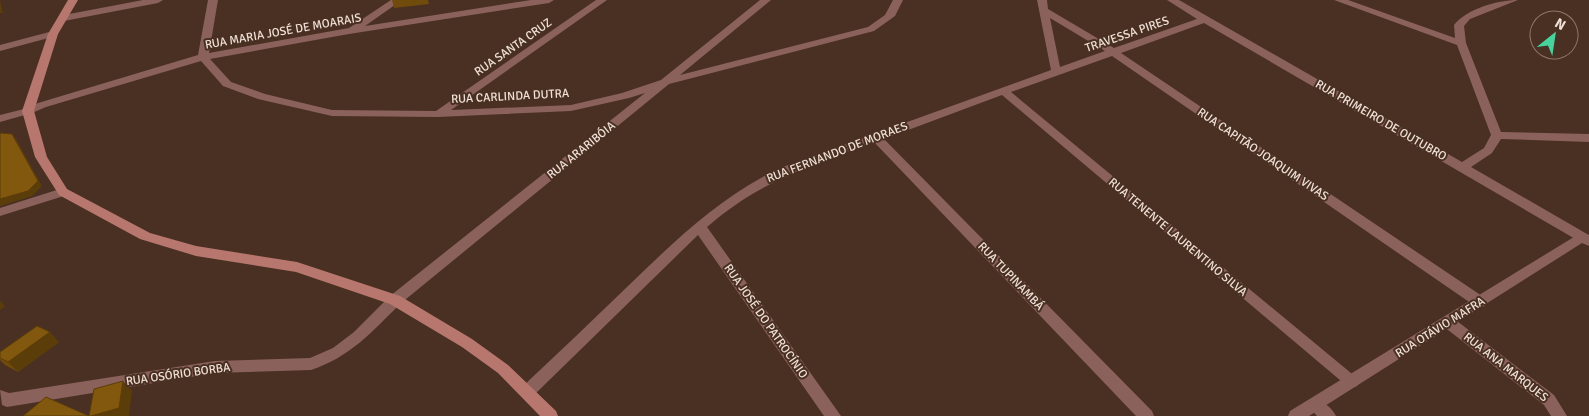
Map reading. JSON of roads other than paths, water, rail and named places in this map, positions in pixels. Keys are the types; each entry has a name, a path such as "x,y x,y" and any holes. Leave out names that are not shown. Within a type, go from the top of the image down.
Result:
{"main road":[{"path":"73,0 53,34 28,111 41,158 63,192 145,236 196,251 296,267 395,300 467,343 503,369 550,416"}],"street":[{"path":"64,18 158,0"},
{"path":"203,57 213,0"},
{"path":"349,31 396,0"},
{"name":"RUA MARIA JOSÉ DE MOARAIS","path":"0,119 203,57 349,31 549,0"},
{"name":"RUA SANTA CRUZ","path":"438,114 602,0"},
{"name":"RUA ARARIBÓIA","path":"395,300 766,0"},
{"name":"RUA CARLINDA DUTRA","path":"203,57 227,84 262,97 332,113 438,114 571,108 624,96 664,82 871,29 887,20 896,8 898,0"},
{"name":"RUA PRIMEIRO DE OUTUBRO","path":"1172,0 1585,239"},
{"path":"1339,0 1461,43"},
{"path":"1462,167 1484,155 1494,146 1497,135 1461,43 1459,25 1467,16 1513,0"},
{"path":"1043,5 1056,72"},
{"name":"RUA CAPITÃO JOAQUIM VIVAS","path":"1043,5 1480,302"},
{"name":"TRAVESSA PIRES","path":"1056,72 1206,19"},
{"path":"0,48 53,34"},
{"name":"RUA FERNANDO DE MORAES","path":"527,392 699,226 732,199 755,184 784,171 1056,72"},
{"name":"RUA TENENTE LAURENTINO SILVA","path":"1004,91 1352,382"},
{"path":"1497,135 1589,138"},
{"name":"RUA TUPINAMBÁ","path":"876,137 1146,416"},
{"path":"0,212 63,192"},
{"name":"RUA JOSÉ DO PATROCÍNIO","path":"699,226 833,416"},
{"name":"RUA OTÁVIO MAFRA","path":"1296,416 1585,239"},
{"name":"RUA OSÓRIO BORBA","path":"2,401 215,367 311,364 338,352 359,336 395,300"},
{"name":"RUA ANA MARQUES","path":"1448,322 1549,400 1559,416"},
{"path":"1314,405 1328,416"}]}
